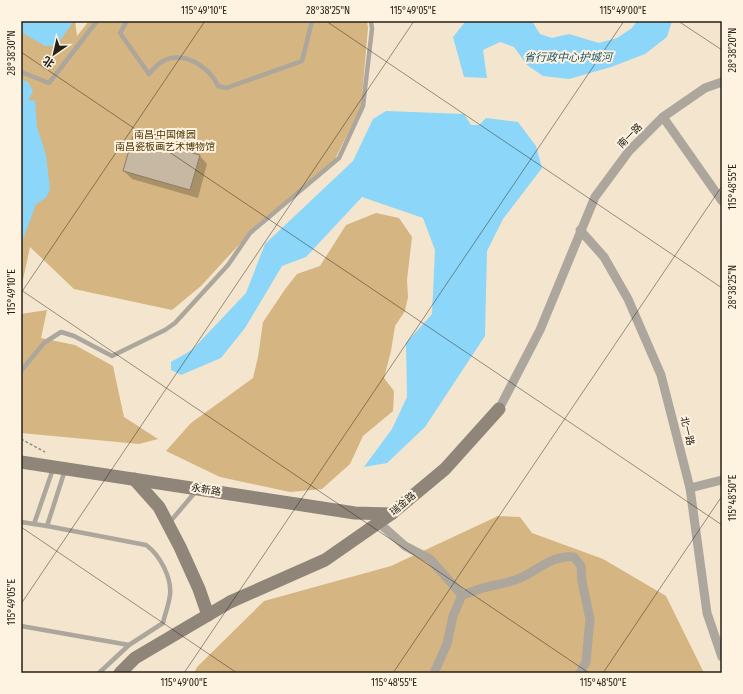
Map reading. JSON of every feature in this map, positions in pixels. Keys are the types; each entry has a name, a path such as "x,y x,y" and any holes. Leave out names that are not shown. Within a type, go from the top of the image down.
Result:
{"street":[{"name":"南一路","path":"580,230 595,197 629,152 664,117 705,88 722,82"},
{"path":"664,117 722,201"},
{"name":"瑞金路","path":"120,673 135,658 230,602 326,560 391,514 445,469 499,409 540,330 580,230"},
{"name":"北一路","path":"580,230 604,257 628,299 661,374 690,488 707,613 722,657"},
{"name":"永新路","path":"23,460 60,468 350,512 391,514"},
{"path":"134,479 159,507 199,588 208,615"},
{"path":"690,488 722,480"},
{"path":"378,523 405,546 430,559 462,595"},
{"path":"434,673 447,644 453,616 462,595 516,580 545,564 560,558 574,558 581,566 582,582 590,619 586,662 580,673"}],"lane":[{"path":"21,72 49,83 97,21"},
{"path":"127,21 120,33 149,74 158,64 172,58 187,59 203,68 214,78 218,86 226,88 302,61 312,21"},
{"path":"21,371 44,343 61,332 74,336 112,356 176,323 228,264 250,233 339,158 363,106 372,30 371,21"},
{"path":"34,524 60,468"},
{"path":"47,526 60,468"},
{"path":"168,524 198,489"},
{"path":"21,522 146,545 153,550 161,561 167,573 170,594 162,623 129,645 99,673"},
{"path":"21,626 129,645"}],"path":[{"path":"21,438 45,452"}],"green space":[{"name":"南昌·中国傩园 南昌瓷板画艺术博物馆","path":"21,21 75,21 77,36 89,21 367,21 368,28 361,107 335,159 259,223 201,286 172,310 74,289 30,247 21,289"},
{"path":"376,213 399,218 412,237 407,280 408,297 405,311 395,326 391,351 384,378 394,391 393,411 363,436 350,464 322,489 290,492 220,477 166,451 191,423 253,378 258,357 263,322 297,274 320,266 346,225"},
{"path":"47,310 41,338 75,345 113,366 124,417 158,439 139,444 21,433 21,314"},
{"path":"498,516 520,517 532,533 603,559 666,596 704,673 194,673 197,667 264,601 391,566"}],"water":[{"path":"21,21 74,21 56,46 45,46 21,32"},
{"name":"省行政中心护城河","path":"532,21 540,34 552,38 569,34 599,43 617,38 632,28 637,21 672,21 667,37 645,54 611,67 569,79 543,76 527,65 514,47 500,42 483,50 487,78 464,77 453,37 465,22"},
{"path":"21,79 28,82 33,91 29,99 31,101 35,100 37,127 46,155 50,189 46,198 36,204 21,245"},
{"path":"386,111 464,114 471,125 479,125 486,118 518,122 536,146 542,168 503,219 487,251 485,336 425,427 387,463 364,467 392,429 407,397 406,343 432,314 435,250 423,218 362,197 306,257 282,266 245,328 221,358 181,375 171,370 171,362 192,350 246,293 265,244 353,161 373,119"}],"building":[{"path":"133,136 200,155 190,190 123,171"}]}
